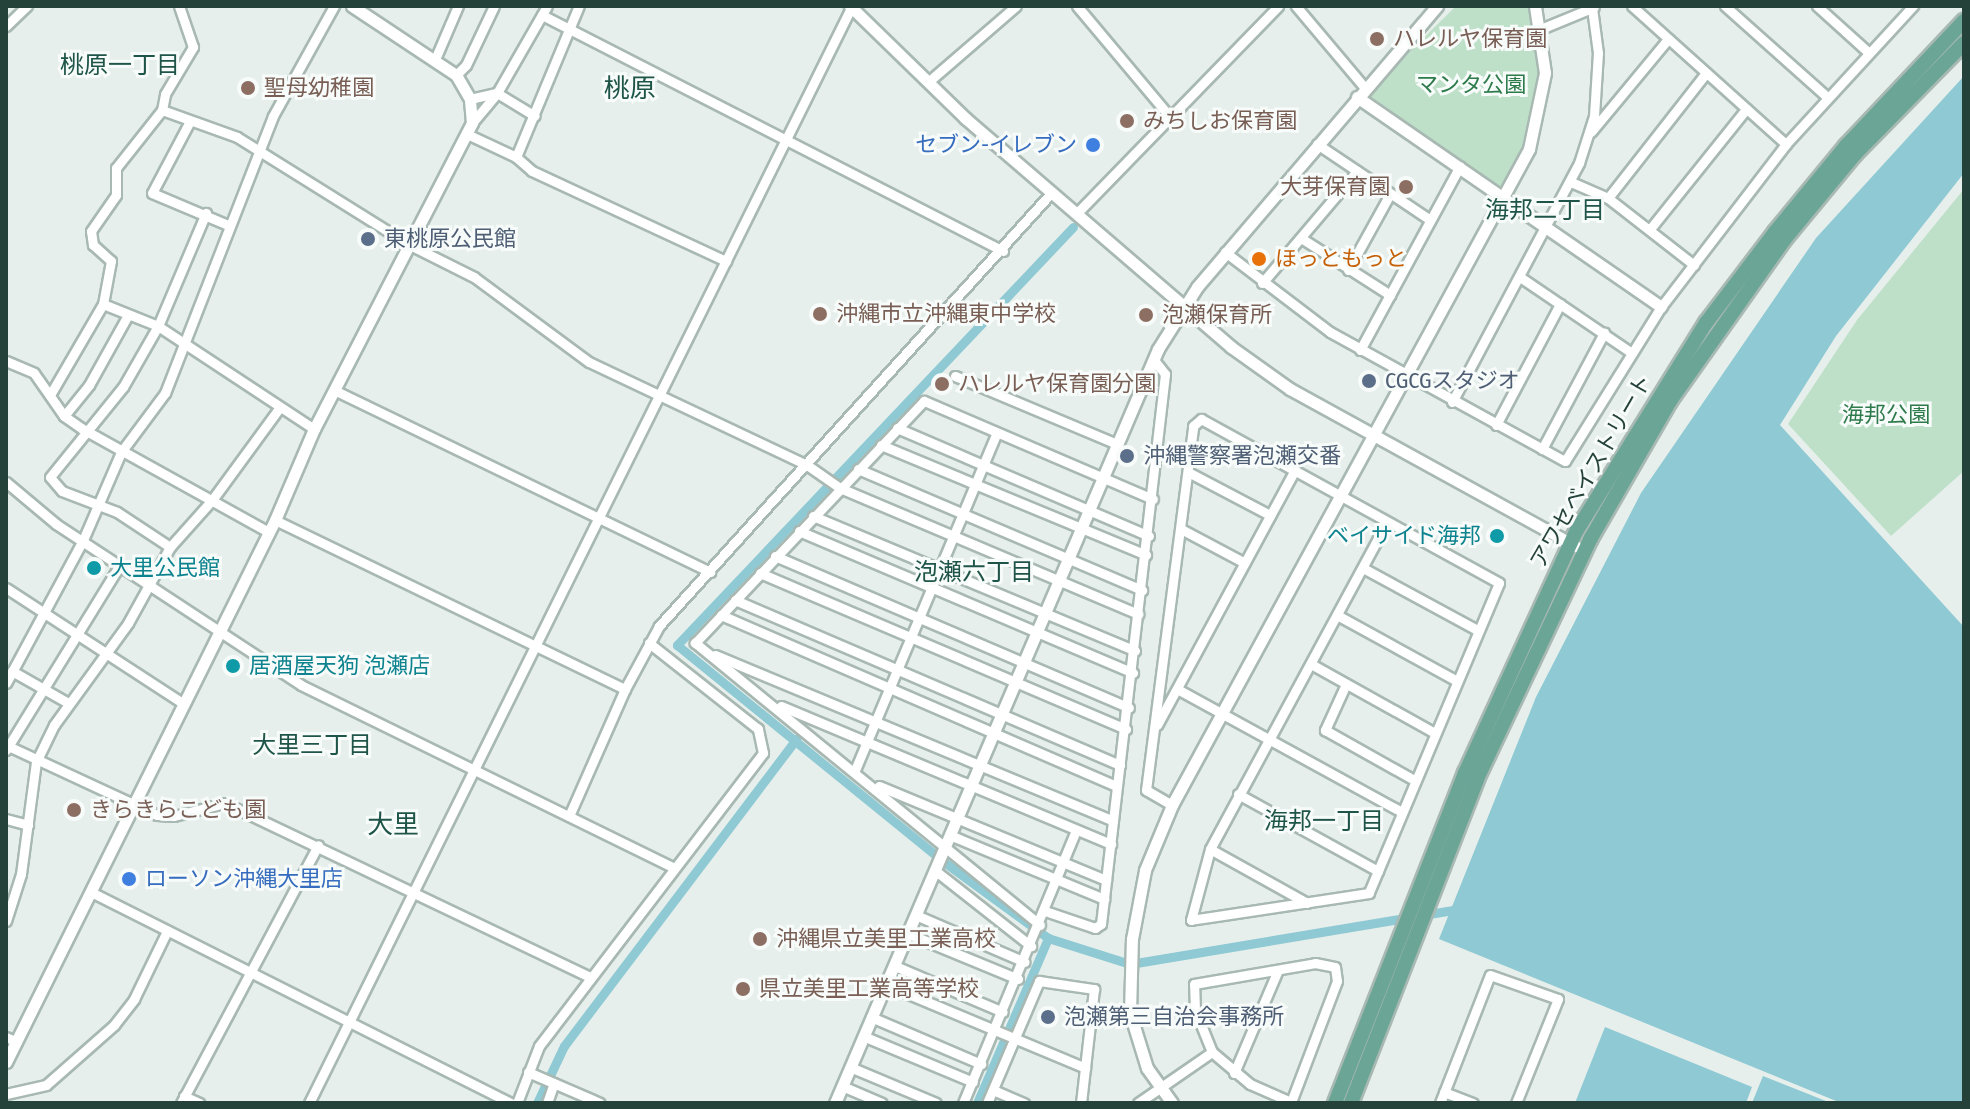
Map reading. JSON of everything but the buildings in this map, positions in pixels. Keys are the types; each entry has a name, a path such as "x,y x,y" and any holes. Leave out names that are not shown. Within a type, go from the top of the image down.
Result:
{"main road":[{"name":"アワセベイストリート","path":"1335,1103 1417,891 1511,664 1570,543 1706,323 1846,146 1964,21"},
{"name":"アワセベイストリート","path":"1351,1103 1433,891 1524,671 1584,550 1670,401 1776,251 1855,154 1964,43"}],"street":[{"path":"6,26 27,6"},
{"path":"50,395 103,304 111,261 93,245 91,231 116,195 116,168 162,110 165,94 193,47 179,6"},
{"path":"6,683 83,540 121,452 165,393 188,345 228,225 259,151 334,6"},
{"path":"352,6 436,57 456,75 470,99 470,128"},
{"path":"436,57 458,6"},
{"path":"456,75 466,65 494,6"},
{"path":"516,157 579,6"},
{"path":"309,1103 415,894 851,6 928,82 1183,308 1290,389 1584,550"},
{"path":"928,82 1016,6"},
{"path":"1077,6 1170,117"},
{"path":"1076,214 1278,6"},
{"path":"1296,6 1361,92 1460,166 1661,307"},
{"path":"835,1103 937,872 972,783 1154,360 1183,308 1225,252 1437,6"},
{"path":"1172,1103 1159,1088 1138,1049 1128,998 1132,939 1145,870 1172,805 1375,438 1504,196 1538,124 1545,73 1543,28 1535,6"},
{"path":"1632,6 1786,144"},
{"path":"1725,6 1827,97"},
{"path":"1817,6 1869,53"},
{"path":"1452,402 1571,182 1589,135 1598,53 1594,7 1543,28"},
{"path":"1225,252 1262,283 1360,350 1565,461 1661,307 1786,144 1910,7"},
{"path":"6,1062 12,1040 93,893 133,803 275,520 314,429 408,244 470,128 497,93 545,10 568,27 1003,251"},
{"path":"1589,135 1668,39"},
{"path":"1608,198 1706,73"},
{"path":"470,99 497,93 535,116"},
{"path":"1650,229 1746,109"},
{"path":"162,110 259,151 408,244 474,277 589,362 807,465 840,488 1139,614"},
{"path":"190,121 152,193 206,213 228,225"},
{"path":"470,128 532,171 726,261"},
{"path":"1317,144 1430,220"},
{"path":"1360,350 1460,166"},
{"path":"1262,283 1357,171"},
{"path":"1571,182 1608,198 1694,265"},
{"path":"569,816 625,689 659,626 1003,251 1052,192"},
{"path":"1348,270 1390,194"},
{"path":"170,547 117,512 50,482 110,408 158,326 206,213"},
{"path":"1301,238 1390,295"},
{"path":"1520,277 1632,353"},
{"path":"103,304 158,326 314,429"},
{"path":"1496,425 1560,304"},
{"path":"64,416 96,375 128,315"},
{"path":"1542,449 1604,333"},
{"path":"1045,911 1095,928 1101,924 1129,708 1165,374 1154,360"},
{"path":"6,361 34,373 64,416 121,452 269,532"},
{"path":"955,376 1117,444"},
{"path":"334,390 710,572"},
{"path":"1040,925 872,783 695,643 924,401 1153,499"},
{"path":"6,921 21,874 36,762 68,703 128,623 146,584 170,547 212,500 280,407"},
{"path":"1172,805 1146,790 1193,426 1201,419 1499,583 1433,732 1369,893 1191,920 1210,849 1386,523"},
{"path":"897,428 1149,536"},
{"path":"855,770 997,433"},
{"path":"881,445 1146,555"},
{"path":"858,469 1142,590"},
{"path":"1188,472 1270,515"},
{"path":"1154,729 1179,690 1294,472"},
{"path":"6,482 38,512 301,685 672,867"},
{"path":"813,516 1135,651"},
{"path":"275,520 625,689"},
{"path":"1181,529 1245,563"},
{"path":"799,531 1133,673"},
{"path":"775,556 1129,708"},
{"path":"120,565 41,686 7,747 157,815 174,816 225,803 590,977"},
{"path":"1363,568 1477,630"},
{"path":"760,573 1126,729"},
{"path":"6,588 184,704"},
{"path":"735,600 1120,765"},
{"path":"721,615 1117,786"},
{"path":"1337,615 1455,680"},
{"path":"517,1103 539,1046 672,867 763,753 758,729 649,643"},
{"path":"705,651 1113,821"},
{"path":"1311,664 1433,732"},
{"path":"12,671 68,703"},
{"path":"1346,684 1325,730 1414,780"},
{"path":"1179,690 1402,812"},
{"path":"770,702 972,783 1111,844"},
{"path":"872,783 1106,880"},
{"path":"1238,794 1378,871"},
{"path":"6,819 28,825"},
{"path":"963,1103 1018,979 1076,830"},
{"path":"952,836 1104,899"},
{"path":"199,1103 183,1099 318,845"},
{"path":"1210,849 1307,903"},
{"path":"937,872 1031,946"},
{"path":"93,893 247,974 510,1103"},
{"path":"918,916 1025,962"},
{"path":"6,1094 46,1085 114,1025 134,999 167,931"},
{"path":"909,934 1018,979"},
{"path":"1315,963 1335,967 1337,981 1291,1102 1234,1073 1212,1052 1199,1023 1194,984 1315,963"},
{"path":"895,966 1003,1012"},
{"path":"1234,1073 1278,970"},
{"path":"1440,1103 1490,975 1558,999 1516,1103"},
{"path":"987,1103 1039,981 1094,989 1081,1103"},
{"path":"887,985 1085,1068"},
{"path":"871,1017 981,1064"},
{"path":"863,1036 973,1082"},
{"path":"1138,1103 1212,1052"},
{"path":"850,1067 936,1103"},
{"path":"528,1072 600,1103"},
{"path":"547,1103 554,1083"},
{"path":"842,1086 882,1103"},
{"path":"993,1090 1024,1103"},
{"path":"1444,1092 1473,1103"}],"green space":[{"name":"マンタ公園","path":"1456,6 1530,6 1542,72 1535,124 1518,163 1498,189 1367,94"},
{"name":"海邦公園","path":"1964,189 1964,471 1891,536 1788,424 1857,320"}],"water":[{"path":"1964,76 1964,173 1836,336 1780,425 1964,627 1964,1103 1841,1103 1439,939 1536,697 1641,493 1816,238"},
{"path":"1605,1027 1752,1087 1746,1103 1575,1103"},
{"path":"1763,1076 1831,1103 1752,1103"}],"waterway":[{"path":"1073,227 677,645 940,859 1048,938 1130,964 1457,909"},
{"path":"537,1103 564,1046 796,739"},
{"path":"977,1103 1048,938"}],"place":[{"name":"ハレルヤ保育園","path":"1377,39"},
{"name":"聖母幼稚園","path":"248,88"},
{"name":"みちしお保育園","path":"1127,121"},
{"name":"セブン-イレブン","path":"1093,145"},
{"name":"大芽保育園","path":"1406,187"},
{"name":"東桃原公民館","path":"368,239"},
{"name":"ほっともっと","path":"1259,259"},
{"name":"沖縄市立沖縄東中学校","path":"820,314"},
{"name":"泡瀬保育所","path":"1146,315"},
{"name":"CGCGスタジオ","path":"1369,381"},
{"name":"ハレルヤ保育園分園","path":"942,384"},
{"name":"沖縄警察署泡瀬交番","path":"1127,456"},
{"name":"ベイサイド海邦","path":"1497,536"},
{"name":"大里公民館","path":"94,568"},
{"name":"居酒屋天狗 泡瀬店","path":"233,666"},
{"name":"きらきらこども園","path":"74,810"},
{"name":"ローソン沖縄大里店","path":"129,879"},
{"name":"沖縄県立美里工業高校","path":"760,939"},
{"name":"県立美里工業高等学校","path":"743,989"},
{"name":"泡瀬第三自治会事務所","path":"1048,1017"}],"district":[{"name":"桃原一丁目","path":"120,66"},
{"name":"桃原","path":"630,89"},
{"name":"海邦二丁目","path":"1545,211"},
{"name":"泡瀬六丁目","path":"974,573"},
{"name":"大里三丁目","path":"312,746"},
{"name":"海邦一丁目","path":"1324,822"},
{"name":"大里","path":"393,825"}]}
